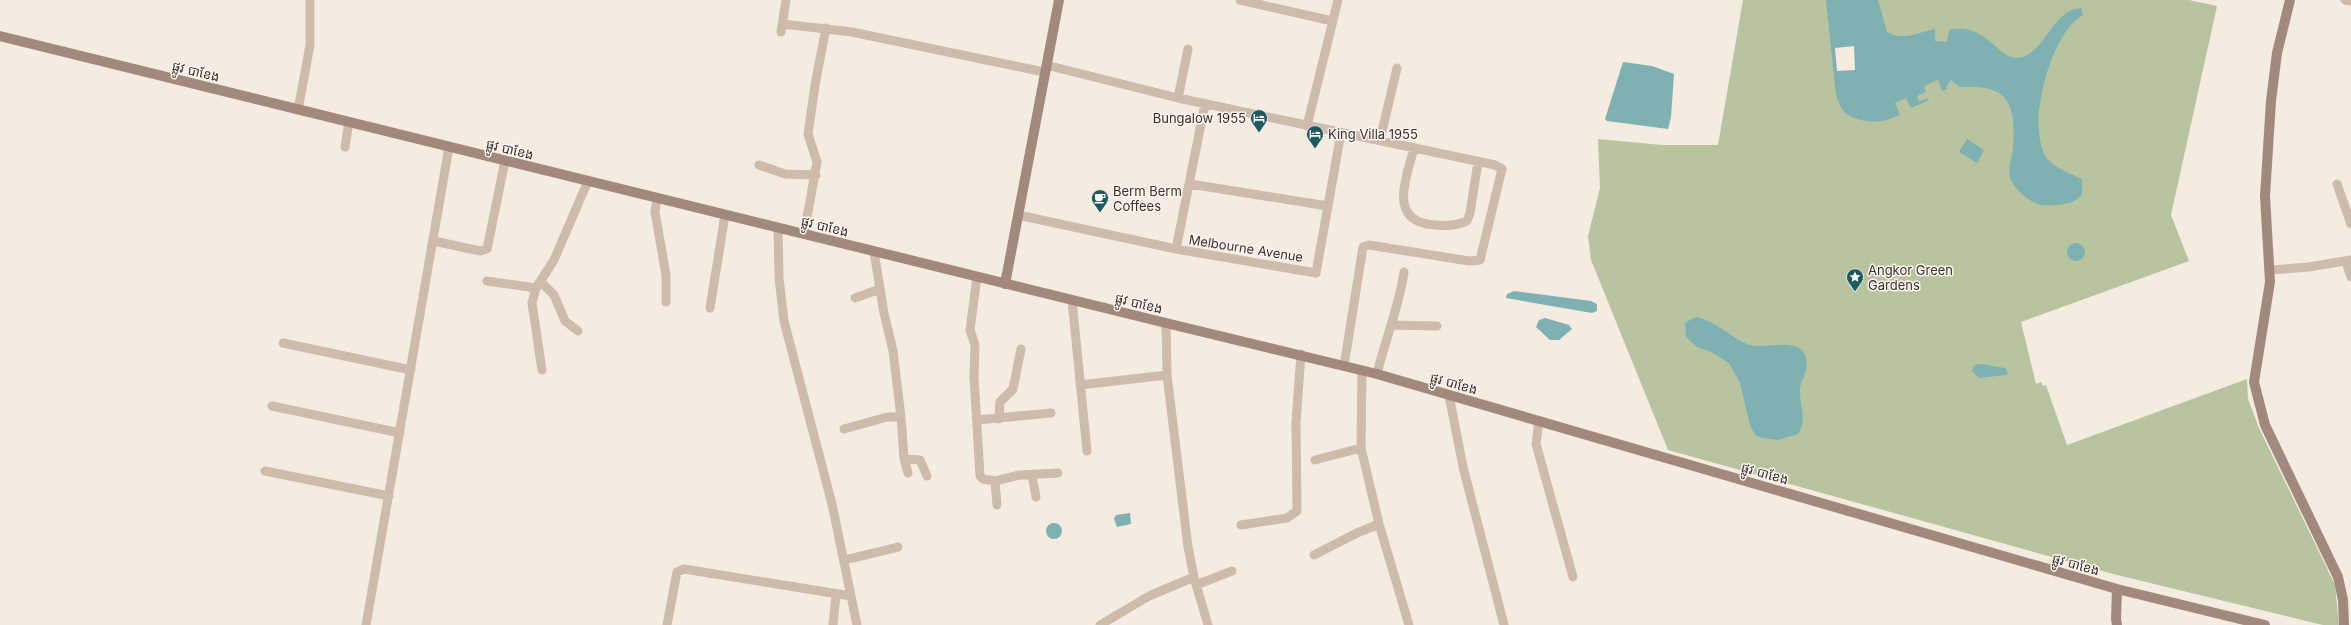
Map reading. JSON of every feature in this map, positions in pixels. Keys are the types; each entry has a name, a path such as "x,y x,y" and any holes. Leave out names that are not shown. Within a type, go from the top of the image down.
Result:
{"street":[{"path":"298,110 310,45 310,0"},
{"path":"786,0 782,28 826,28 1045,68 1307,126 1495,165 1502,172 1480,260 1469,261 1364,246 1362,250 1344,366"},
{"path":"1005,284 1059,0"},
{"path":"1240,0 1332,21"},
{"path":"1307,126 1338,0"},
{"path":"2290,0 2276,59 2267,147 2265,221 2271,270 2254,370 2256,394 2265,425 2338,577 2343,600 2344,625"},
{"path":"2345,0 2351,1"},
{"path":"804,234 816,175 817,162 808,134 813,97 826,28"},
{"name":"ផ្លូវ បាខែង","path":"0,36 1005,284 1302,354 1378,374 2117,589 2265,625"},
{"path":"1178,98 1188,49"},
{"path":"1380,140 1397,68"},
{"name":"Melbourne Avenue","path":"1176,249 1205,104"},
{"path":"346,147 349,122"},
{"name":"Melbourne Avenue","path":"1018,215 1176,249 1316,273 1341,133"},
{"path":"366,625 434,241 449,147"},
{"path":"1414,148 1403,202 1408,214 1415,220 1423,223 1450,227 1467,221 1470,213 1478,162"},
{"path":"434,241 482,251 487,248 504,161"},
{"path":"759,165 785,174 816,175"},
{"path":"542,370 531,309 538,285 554,260 588,181"},
{"path":"1190,184 1328,206"},
{"path":"2336,184 2351,224"},
{"path":"657,198 655,212 664,258 666,302"},
{"path":"710,308 725,215"},
{"path":"778,228 779,278 784,321 844,560 857,625"},
{"path":"874,252 893,351 902,417 904,459 908,473"},
{"path":"2271,270 2349,261 2351,277"},
{"path":"1378,374 1392,325 1404,272"},
{"path":"977,277 970,319 970,330 975,345 974,376 980,476 983,479 995,481 1032,474 1058,473"},
{"path":"487,281 538,285 554,295 565,321 578,331"},
{"path":"855,298 880,289"},
{"path":"1072,300 1087,452"},
{"path":"1166,323 1167,375 1195,581 1208,625"},
{"path":"1392,325 1437,326"},
{"path":"283,343 411,370"},
{"path":"999,419 1000,402 1013,389 1022,349"},
{"path":"1241,525 1287,518 1297,511 1296,422 1302,354"},
{"path":"1362,370 1361,448 1379,524 1409,625"},
{"path":"1080,385 1167,375"},
{"path":"1449,395 1463,467 1504,625"},
{"path":"272,406 400,433"},
{"path":"977,420 1051,413"},
{"path":"844,429 887,417 902,417"},
{"path":"1539,421 1536,444 1573,577"},
{"path":"1315,460 1361,448"},
{"path":"904,459 920,460 926,476"},
{"path":"265,471 389,496"},
{"path":"1032,474 1036,497"},
{"path":"995,481 997,505"},
{"path":"1314,556 1357,533 1379,524"},
{"path":"844,560 898,546"},
{"path":"667,625 677,572 684,569 836,595 850,596"},
{"path":"1106,624 1148,596 1232,571"},
{"path":"2117,589 2117,625"},
{"path":"833,625 836,595"}],"green space":[{"name":"Angkor Green Gardens","path":"1743,0 2189,0 2217,6 2171,215 2189,261 2021,322 2036,384 2041,382 2043,386 2046,385 2067,445 2247,379 2248,399 2259,428 2335,585 2339,625 2323,625 2113,574 1668,450 1591,260 1588,236 1600,188 1598,139 1662,145 1718,145"}],"water":[{"path":"1826,0 1878,0 1887,32 1893,35 1905,36 1935,29 1935,41 1947,42 1949,30 1963,29 1974,32 1983,37 1999,50 2014,58 2023,57 2031,52 2038,46 2064,15 2071,10 2081,8 2083,15 2071,25 2060,40 2052,59 2040,103 2039,124 2040,142 2046,157 2058,167 2082,179 2082,195 2069,203 2042,205 2032,201 2016,188 2010,178 2009,173 2014,133 2011,109 2000,93 1990,89 1960,87 1951,80 1946,87 1948,89 1942,91 1938,80 1924,86 1926,92 1917,96 1919,101 1928,98 1929,100 1911,108 1906,98 1895,103 1900,114 1888,120 1874,122 1859,120 1847,114 1841,108 1836,95"},
{"path":"1623,62 1652,66 1674,74 1671,117 1668,129 1607,121 1605,119"},
{"path":"1967,139 1984,150 1977,163 1959,152"},
{"path":"2072,243 2080,243 2085,248 2083,259 2080,261 2072,261 2067,256 2067,248"},
{"path":"1514,291 1591,301 1597,304 1597,311 1592,313 1506,298 1507,294"},
{"path":"1696,317 1716,325 1747,344 1754,346 1792,346 1799,348 1805,354 1807,366 1800,390 1803,418 1798,434 1778,440 1762,438 1755,435 1750,425 1740,383 1729,363 1711,352 1697,347 1686,337 1685,324"},
{"path":"1545,318 1569,325 1572,329 1559,340 1550,340 1536,327 1539,320"},
{"path":"1978,364 2005,368 2008,372 2006,375 1979,378 1972,371 1974,366"},
{"path":"1130,513 1131,524 1117,527 1114,519 1116,515"},
{"path":"1051,523 1057,523 1062,528 1060,537 1057,539 1051,539 1046,534 1046,528"}],"pier":[{"path":"1854,46 1855,70 1837,71 1835,48"}],"place":[{"name":"Bungalow 1955","path":"1259,133"},
{"name":"King Villa 1955","path":"1315,149"},
{"name":"Berm Berm Coffees","path":"1100,213"},
{"name":"Angkor Green Gardens","path":"1855,292"}]}
